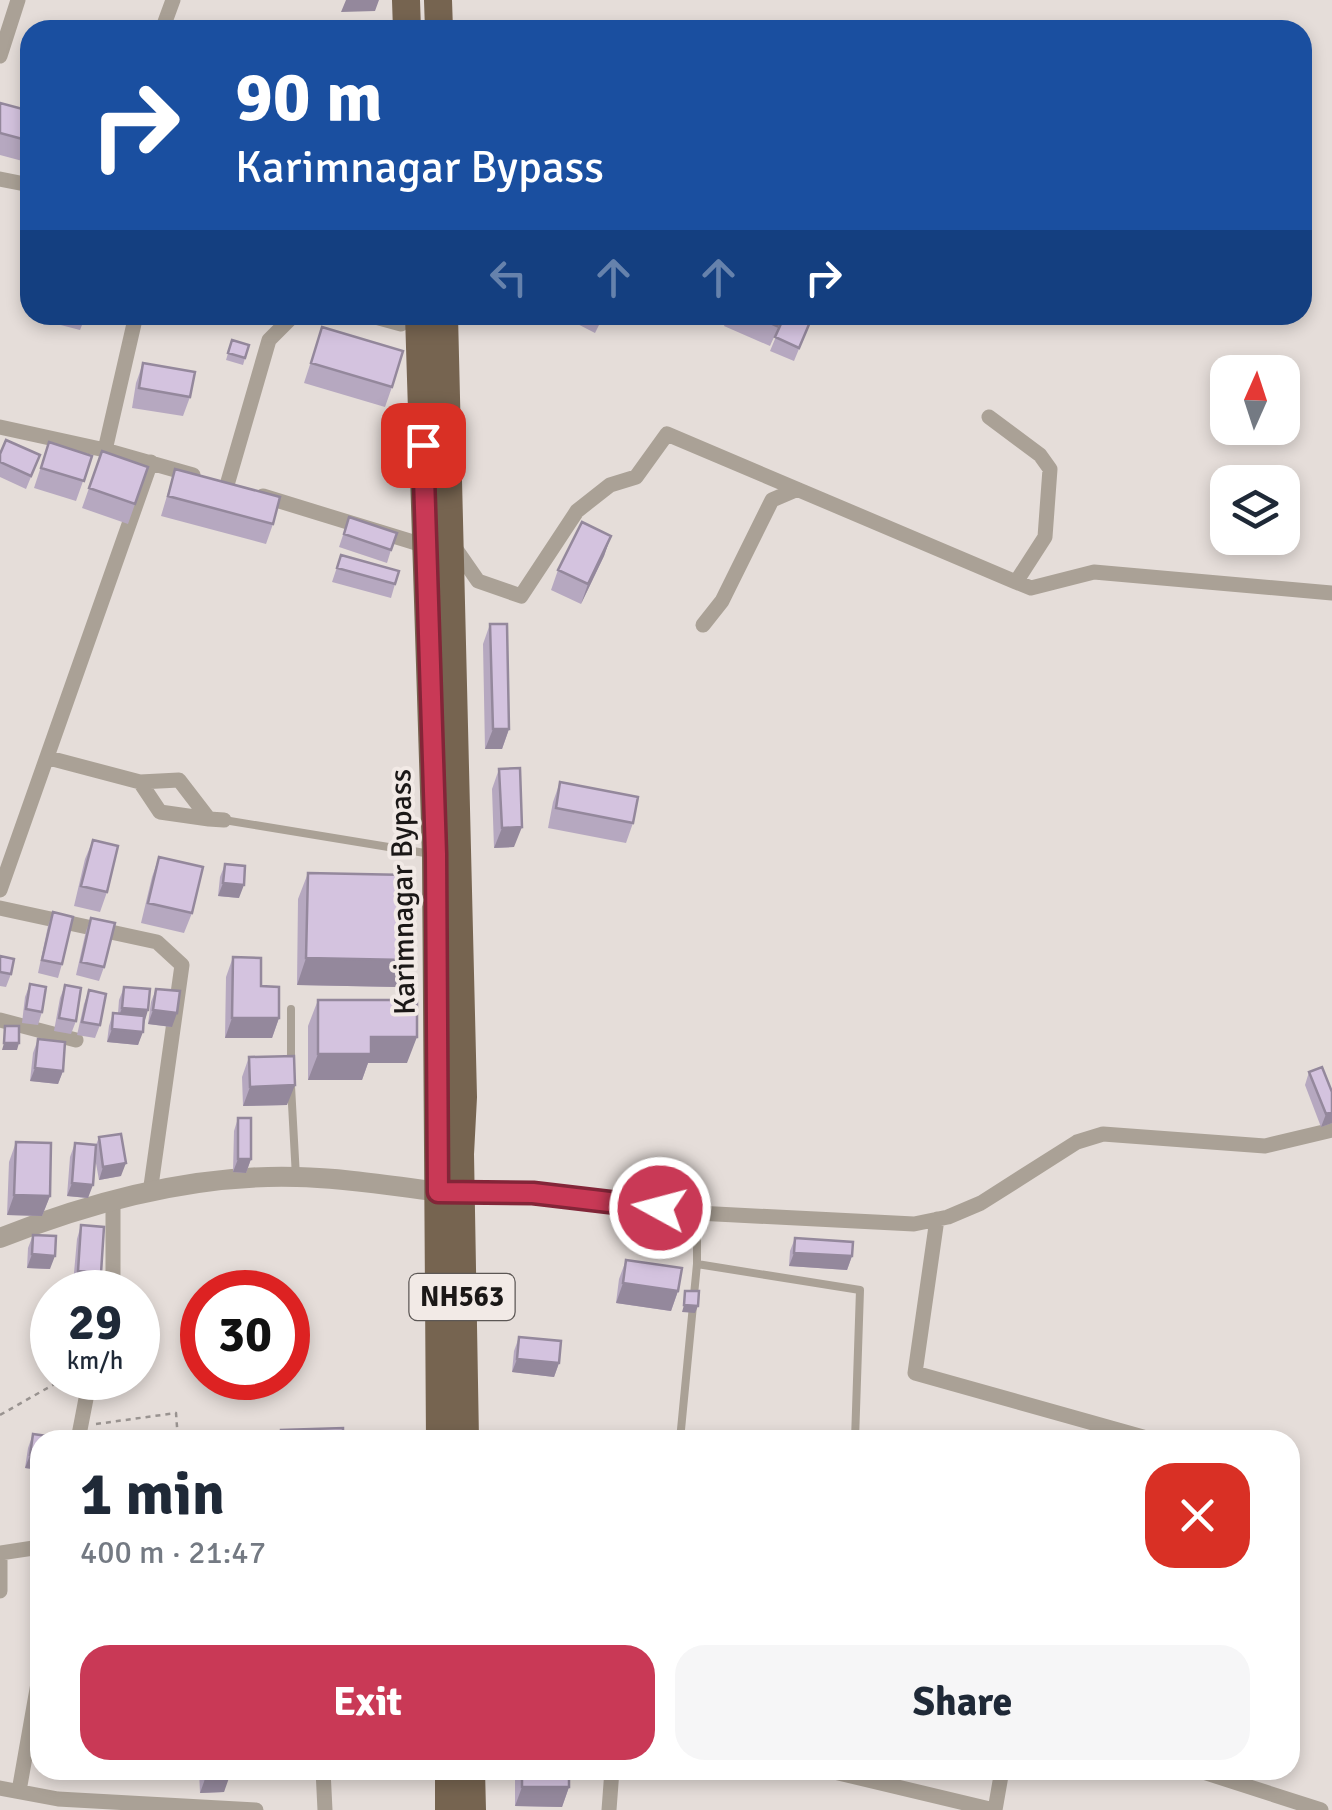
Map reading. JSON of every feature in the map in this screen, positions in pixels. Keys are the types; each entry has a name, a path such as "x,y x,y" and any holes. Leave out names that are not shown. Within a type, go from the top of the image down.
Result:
{"highway":[{"name":"Karimnagar Bypass","path":"410,325 421,378 440,545 463,1098 460,1154 449,1193 440,1430"},
{"name":"NH563","path":"440,545 444,325"},
{"name":"Karimnagar Bypass","path":"440,545 436,854 449,1193 464,1430"},
{"path":"448,1780 449,1810"},
{"path":"471,1780 472,1810"}],"street":[{"path":"2,46 18,0"},
{"path":"105,450 134,325"},
{"path":"227,485 269,340 284,325"},
{"path":"989,417 1040,455 1050,469 1044,538 1016,582"},
{"path":"0,427 151,462 440,545 478,582 521,596 577,511 610,484 636,477 667,434 1031,588 1094,572 1332,593"},
{"path":"0,890 151,462"},
{"path":"703,625 722,601 772,500 793,490"},
{"path":"48,758 140,782 179,780 216,820"},
{"path":"140,782 160,812 216,820"},
{"path":"0,908 158,942 182,965 150,1193"},
{"path":"0,1020 76,1040"},
{"path":"0,1238 80,1206 150,1193 296,1177 449,1193 533,1193 697,1213 852,1224 938,1219 980,1203 1077,1142 1103,1134 1265,1146 1332,1130"},
{"path":"112,1200 113,1270"},
{"path":"938,1219 915,1373 1121,1430"},
{"path":"80,1430 86,1400"},
{"path":"0,1591 0,1556 30,1549"},
{"path":"18,1791 30,1726"},
{"path":"324,1780 325,1810"},
{"path":"610,1810 612,1780"},
{"path":"868,1780 994,1810 1000,1780"},
{"path":"1228,1780 1320,1810"},
{"path":"0,1788 58,1799 133,1806 256,1810"},
{"path":"224,1789 224,1808"}],"lane":[{"path":"216,820 436,854"},
{"path":"291,1009 296,1177"},
{"path":"681,1430 698,1264 697,1213"},
{"path":"698,1264 860,1290 856,1430"}],"path":[{"path":"0,1415 30,1398"},
{"path":"94,1430 176,1413 177,1430"}],"building":[{"path":"0,103 20,108 20,138 0,133"},
{"path":"780,325 809,325 799,348 775,337"},
{"path":"322,327 403,351 392,387 311,363"},
{"path":"232,340 249,345 245,358 228,353"},
{"path":"143,363 195,372 190,397 139,388"},
{"path":"6,440 40,455 31,476 0,462"},
{"path":"49,442 92,456 84,481 41,468"},
{"path":"102,451 148,467 135,504 89,488"},
{"path":"175,469 280,497 273,524 168,496"},
{"path":"349,517 397,533 391,550 344,534"},
{"path":"582,522 611,536 588,584 558,570"},
{"path":"341,555 399,571 395,584 337,568"},
{"path":"490,624 507,624 509,729 493,729"},
{"path":"520,768 522,827 502,828 499,769"},
{"path":"560,782 638,797 633,823 556,808"},
{"path":"93,840 118,846 107,892 81,886"},
{"path":"159,857 203,867 192,913 148,903"},
{"path":"225,864 245,866 244,885 223,883"},
{"path":"308,873 408,875 407,960 306,958"},
{"path":"53,912 73,917 62,964 42,960"},
{"path":"91,918 115,923 104,967 81,962"},
{"path":"0,956 14,959 11,974 0,972"},
{"path":"233,957 261,958 261,986 279,987 279,1018 232,1018"},
{"path":"30,984 46,987 42,1012 26,1009"},
{"path":"65,985 81,988 76,1021 59,1018"},
{"path":"124,987 150,989 148,1010 122,1008"},
{"path":"156,989 180,991 177,1013 153,1010"},
{"path":"89,990 106,994 100,1025 82,1022"},
{"path":"318,1000 417,1000 417,1037 371,1037 371,1054 318,1054"},
{"path":"113,1013 144,1016 143,1032 112,1029"},
{"path":"5,1026 19,1026 19,1043 4,1043"},
{"path":"38,1039 65,1042 63,1071 35,1068"},
{"path":"294,1056 295,1085 250,1087 249,1057"},
{"path":"1322,1067 1332,1092 1332,1112 1326,1114 1309,1072"},
{"path":"238,1118 251,1118 251,1159 238,1159"},
{"path":"121,1134 126,1163 103,1167 99,1137"},
{"path":"16,1142 51,1143 50,1196 14,1195"},
{"path":"75,1143 96,1145 93,1185 72,1183"},
{"path":"81,1225 104,1227 101,1270 78,1270"},
{"path":"33,1235 56,1236 55,1256 32,1254"},
{"path":"795,1238 853,1242 852,1256 794,1253"},
{"path":"626,1260 682,1268 678,1291 623,1283"},
{"path":"685,1291 699,1291 698,1306 684,1305"},
{"path":"519,1337 561,1341 559,1363 517,1359"},
{"path":"522,1780 569,1780 569,1787 522,1787"}],"route":[{"path":"423,445 436,854 438,1192 533,1193 660,1208"}]}
